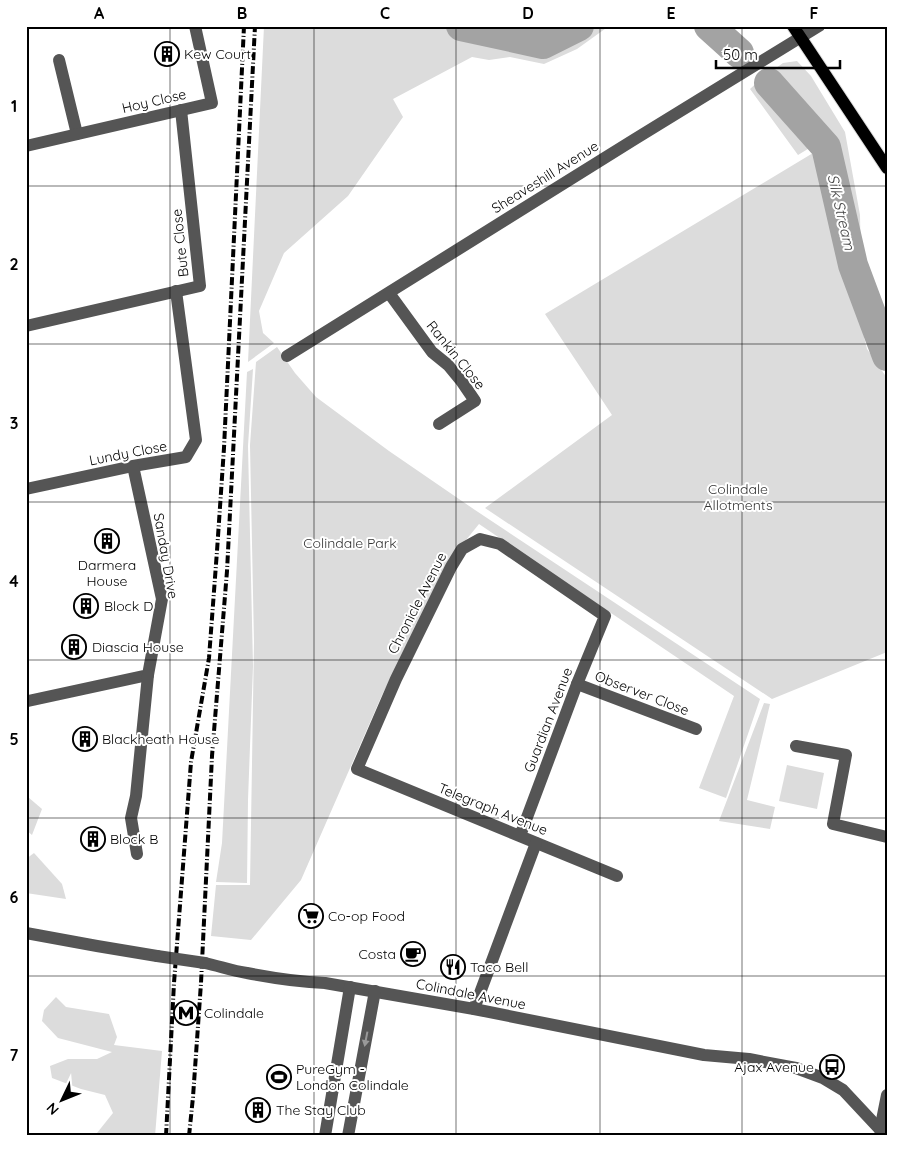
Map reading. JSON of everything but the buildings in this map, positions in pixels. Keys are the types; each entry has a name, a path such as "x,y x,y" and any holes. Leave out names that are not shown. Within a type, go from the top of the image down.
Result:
{"main road":[{"path":"793,26 887,168"}],"street":[{"name":"Hoy Close","path":"26,146 212,103 195,26"},
{"name":"Sheaveshill Avenue","path":"287,356 819,26"},
{"path":"59,60 76,134"},
{"name":"Bute Close","path":"26,326 200,286 181,110"},
{"name":"Lundy Close","path":"26,489 133,466 186,457 196,440 176,291"},
{"name":"Rankin Close","path":"389,293 432,352 448,364 475,401 439,424"},
{"name":"Sanday Drive","path":"133,466 162,599 148,675 136,796 131,818 137,854"},
{"name":"Chronicle Avenue","path":"356,769 396,679 451,567 462,549 480,539 500,544 605,616"},
{"name":"Guardian Avenue","path":"520,836 577,684 605,616"},
{"path":"26,700 148,675"},
{"name":"Observer Close","path":"577,684 696,729"},
{"path":"796,746 846,755 833,824 887,837"},
{"name":"Telegraph Avenue","path":"356,769 617,876"},
{"path":"474,1008 536,843"},
{"name":"Colindale Avenue","path":"26,933 222,966 245,973 301,982 325,983 474,1008 704,1055 748,1059 796,1068 823,1078 843,1090 883,1133"},
{"path":"325,1136 350,987"},
{"path":"348,1136 375,991"},
{"path":"883,1133 887,1095"}],"green space":[{"path":"264,26 483,26 484,28 490,26 515,26 519,30 534,26 609,26 577,49 544,64 510,57 489,60 472,57 393,99 403,117 348,196 284,253 259,311 263,333 274,343 248,362"},
{"path":"797,61 811,76 845,132 860,215 861,267 876,316 887,341 887,371 871,346 821,148 816,144 798,155 750,89 783,63"},
{"name":"Colindale Allotments","path":"818,150 867,349 887,378 887,652 772,699 485,508 612,415 545,314"},
{"name":"Colindale Park","path":"277,347 295,373 316,397 389,451 760,699 726,798 699,788 734,696 479,524 453,556 382,695 301,880 251,940 211,936 216,885 250,885 254,642 250,445 256,362"},
{"path":"253,369 248,446 253,666 247,883 216,882 222,843 247,372"},
{"path":"764,703 770,704 747,800 775,807 770,829 719,821"},
{"path":"787,765 824,773 817,809 779,801"},
{"path":"28,797 42,809 32,835 26,830 26,799"},
{"path":"34,853 62,884 66,899 26,893 26,859"},
{"path":"56,997 66,1007 109,1014 117,1037 114,1045 162,1051 155,1136 99,1136 97,1133 113,1113 105,1095 81,1089 52,1078 50,1066 68,1059 97,1059 112,1052 58,1038 42,1021 44,1010"}],"waterway":[{"name":"Silk Stream","path":"461,26 543,44 579,26"},
{"name":"Silk Stream","path":"709,26 739,53"},
{"name":"Silk Stream","path":"769,83 826,147 853,265 887,356"}],"railway":[{"path":"166,1136 174,983 191,762 209,658 217,551 224,448 244,26"},
{"path":"189,1136 201,983 212,756 227,571 255,26"}],"place":[{"name":"Kew Court","path":"167,54"},
{"name":"Darmera House","path":"107,541"},
{"name":"Block D","path":"86,606"},
{"name":"Diascia House","path":"74,647"},
{"name":"Blackheath House","path":"85,739"},
{"name":"Block B","path":"93,839"},
{"name":"Co-op Food","path":"311,916"},
{"name":"Costa","path":"413,954"},
{"name":"Taco Bell","path":"453,967"},
{"name":"Colindale","path":"186,1013"},
{"name":"Ajax Avenue","path":"832,1067"},
{"name":"PureGym - London Colindale","path":"279,1077"},
{"name":"The Stay Club","path":"258,1110"}]}
